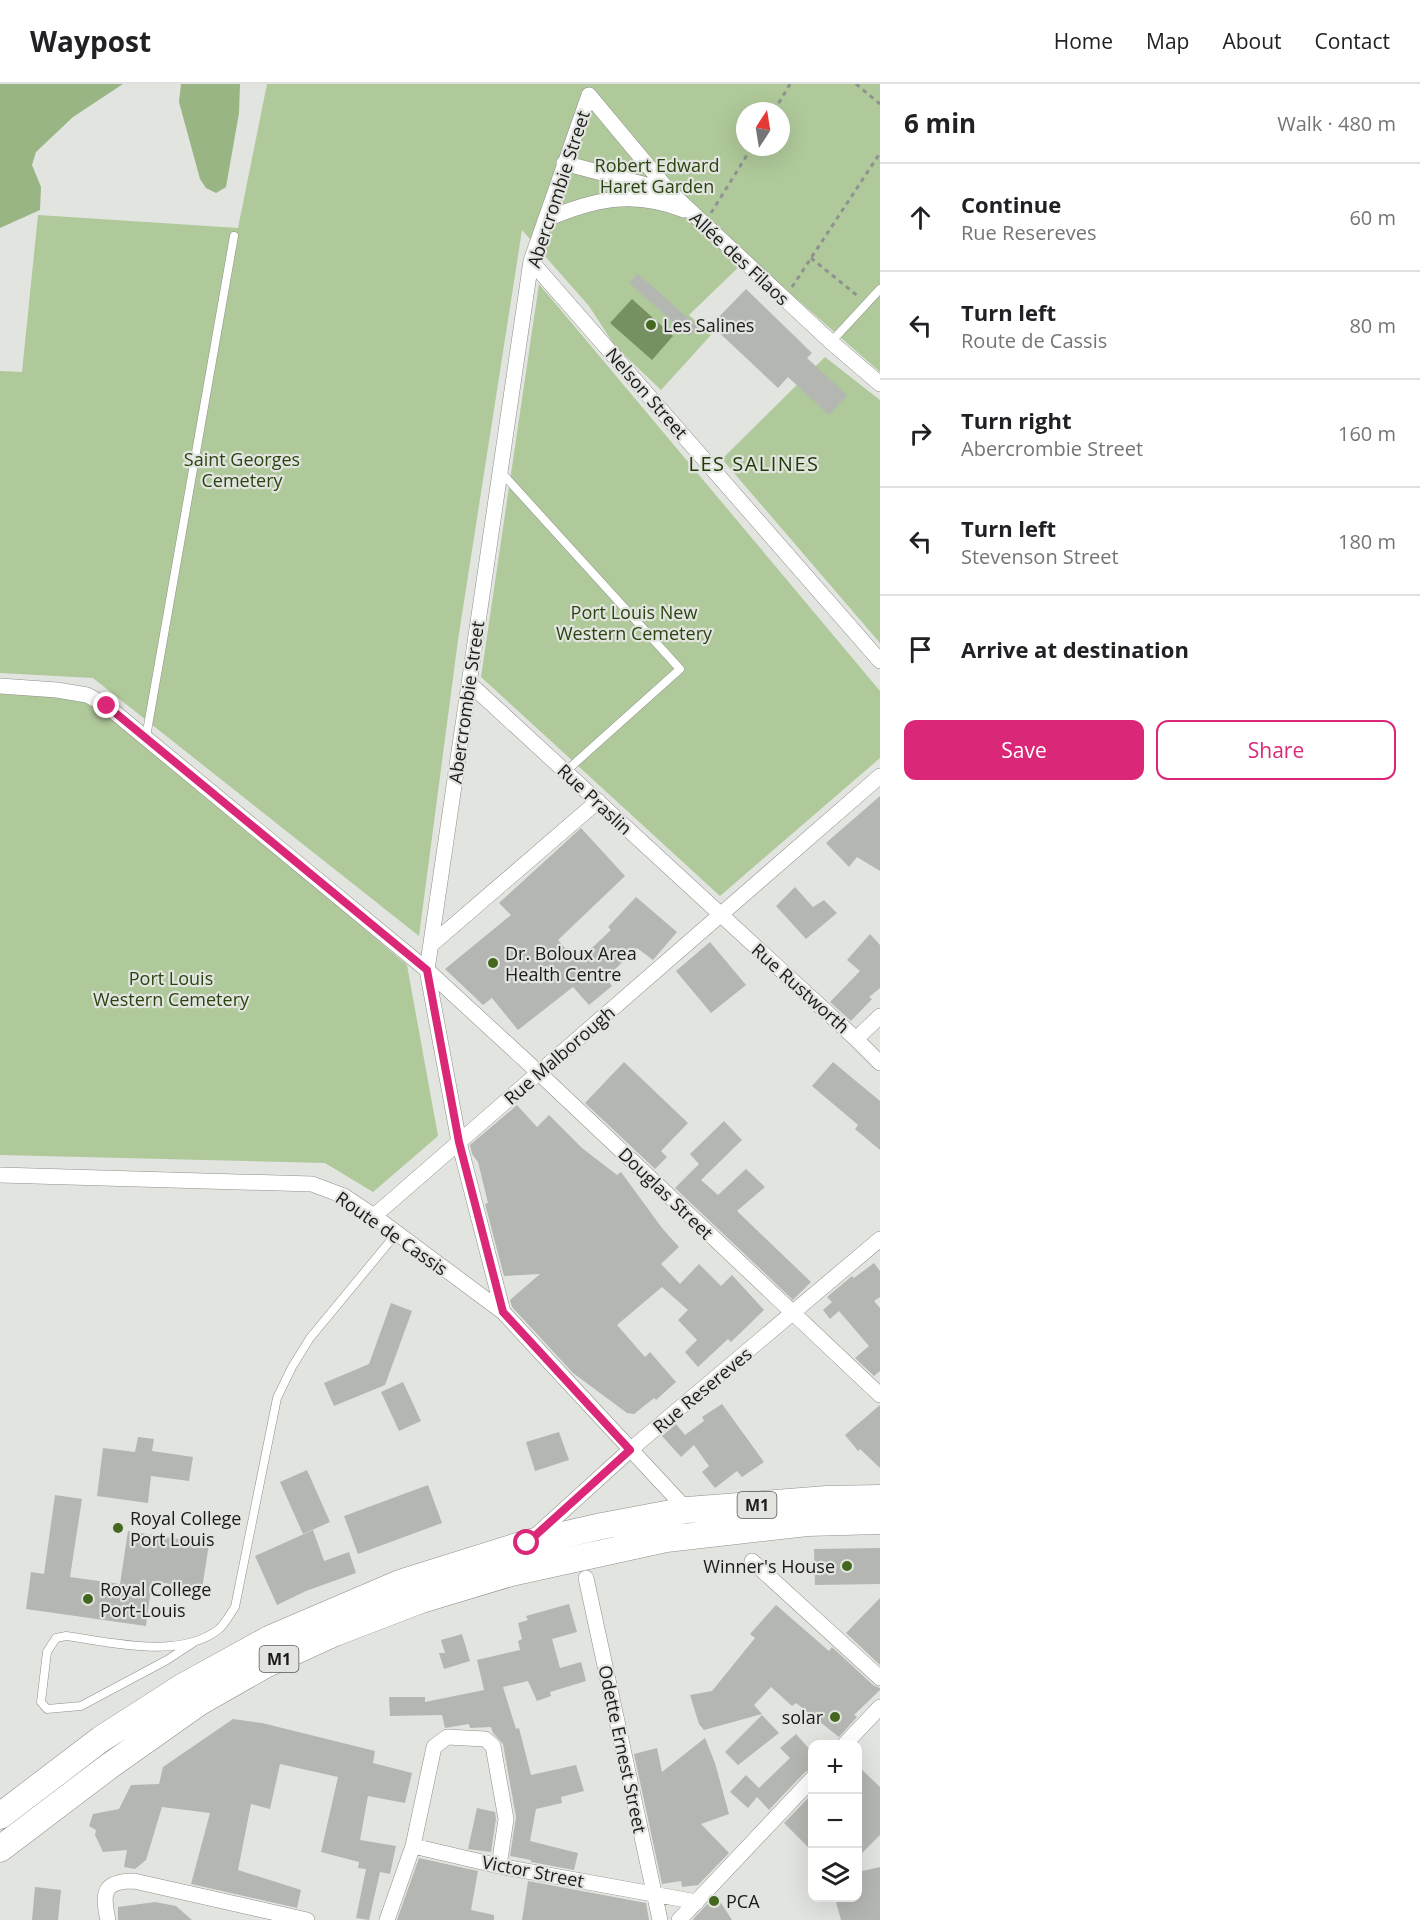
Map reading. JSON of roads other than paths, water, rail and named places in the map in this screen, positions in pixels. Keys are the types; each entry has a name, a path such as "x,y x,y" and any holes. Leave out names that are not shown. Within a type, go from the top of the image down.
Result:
{"highway":[{"path":"827,1499 880,1492"},
{"name":"M1","path":"0,1816 101,1739 182,1687 269,1639 400,1583 527,1543 687,1510 827,1499 880,1498"},
{"name":"M1","path":"0,1849 108,1767 200,1702 265,1665 335,1633 421,1599 511,1573 666,1539 807,1523 880,1521"}],"street":[{"name":"Abercrombie Street","path":"503,1312 459,1142 427,970 531,261 588,88"},
{"name":"Allée des Filaos","path":"588,88 669,191 831,342 880,384"},
{"path":"564,164 669,191"},
{"path":"545,220 591,202 613,199 654,201 690,212"},
{"name":"Nelson Street","path":"531,261 880,661"},
{"name":"Rue Praslin","path":"469,683 721,915"},
{"name":"Douglas Street","path":"0,686 57,690 87,695 107,706 146,737 427,970 539,1072 880,1395"},
{"name":"Rue Malborough","path":"374,1216 880,776"},
{"path":"432,944 598,801"},
{"name":"Rue Rustworth","path":"721,915 880,1063"},
{"path":"856,1039 880,1016"},
{"name":"Route de Cassis","path":"0,1175 312,1184 344,1196 503,1312 687,1510"},
{"name":"Rue Resereves","path":"527,1543 630,1450 880,1239"},
{"path":"752,1561 880,1678"},
{"name":"Odette Ernest Street","path":"586,1578 660,1920"},
{"path":"849,1740 880,1707"},
{"path":"387,1920 413,1846 434,1747 447,1737 485,1739 493,1746 506,1819 499,1866"},
{"path":"679,1920 808,1784"},
{"name":"Victor Street","path":"413,1846 499,1866 697,1902"},
{"path":"108,1920 105,1905 106,1894 111,1884 119,1881 134,1881 307,1920"}],"lane":[{"path":"146,737 234,236"},
{"path":"831,342 880,289"},
{"path":"500,471 680,669 565,772"},
{"path":"193,1643 153,1647 66,1636 56,1638 47,1652 41,1702 46,1709 81,1706 220,1629 235,1607 277,1398 292,1366 310,1338 396,1233"}],"place":[{"name":"Les Salines","path":"651,325"},
{"name":"Dr. Boloux Area Health Centre","path":"493,963"},
{"name":"Royal College Port Louis","path":"118,1528"},
{"name":"Winner's House","path":"847,1566"},
{"name":"Royal College Port-Louis","path":"88,1599"},
{"name":"solar","path":"835,1717"},
{"name":"PCA","path":"714,1901"}],"district":[{"name":"LES SALINES","path":"754,463"}],"park label":[{"name":"Robert Edward Haret Garden","path":"657,175"},
{"name":"Saint Georges Cemetery","path":"242,469"},
{"name":"Port Louis New Western Cemetery","path":"634,622"},
{"name":"Port Louis Western Cemetery","path":"171,988"}]}
